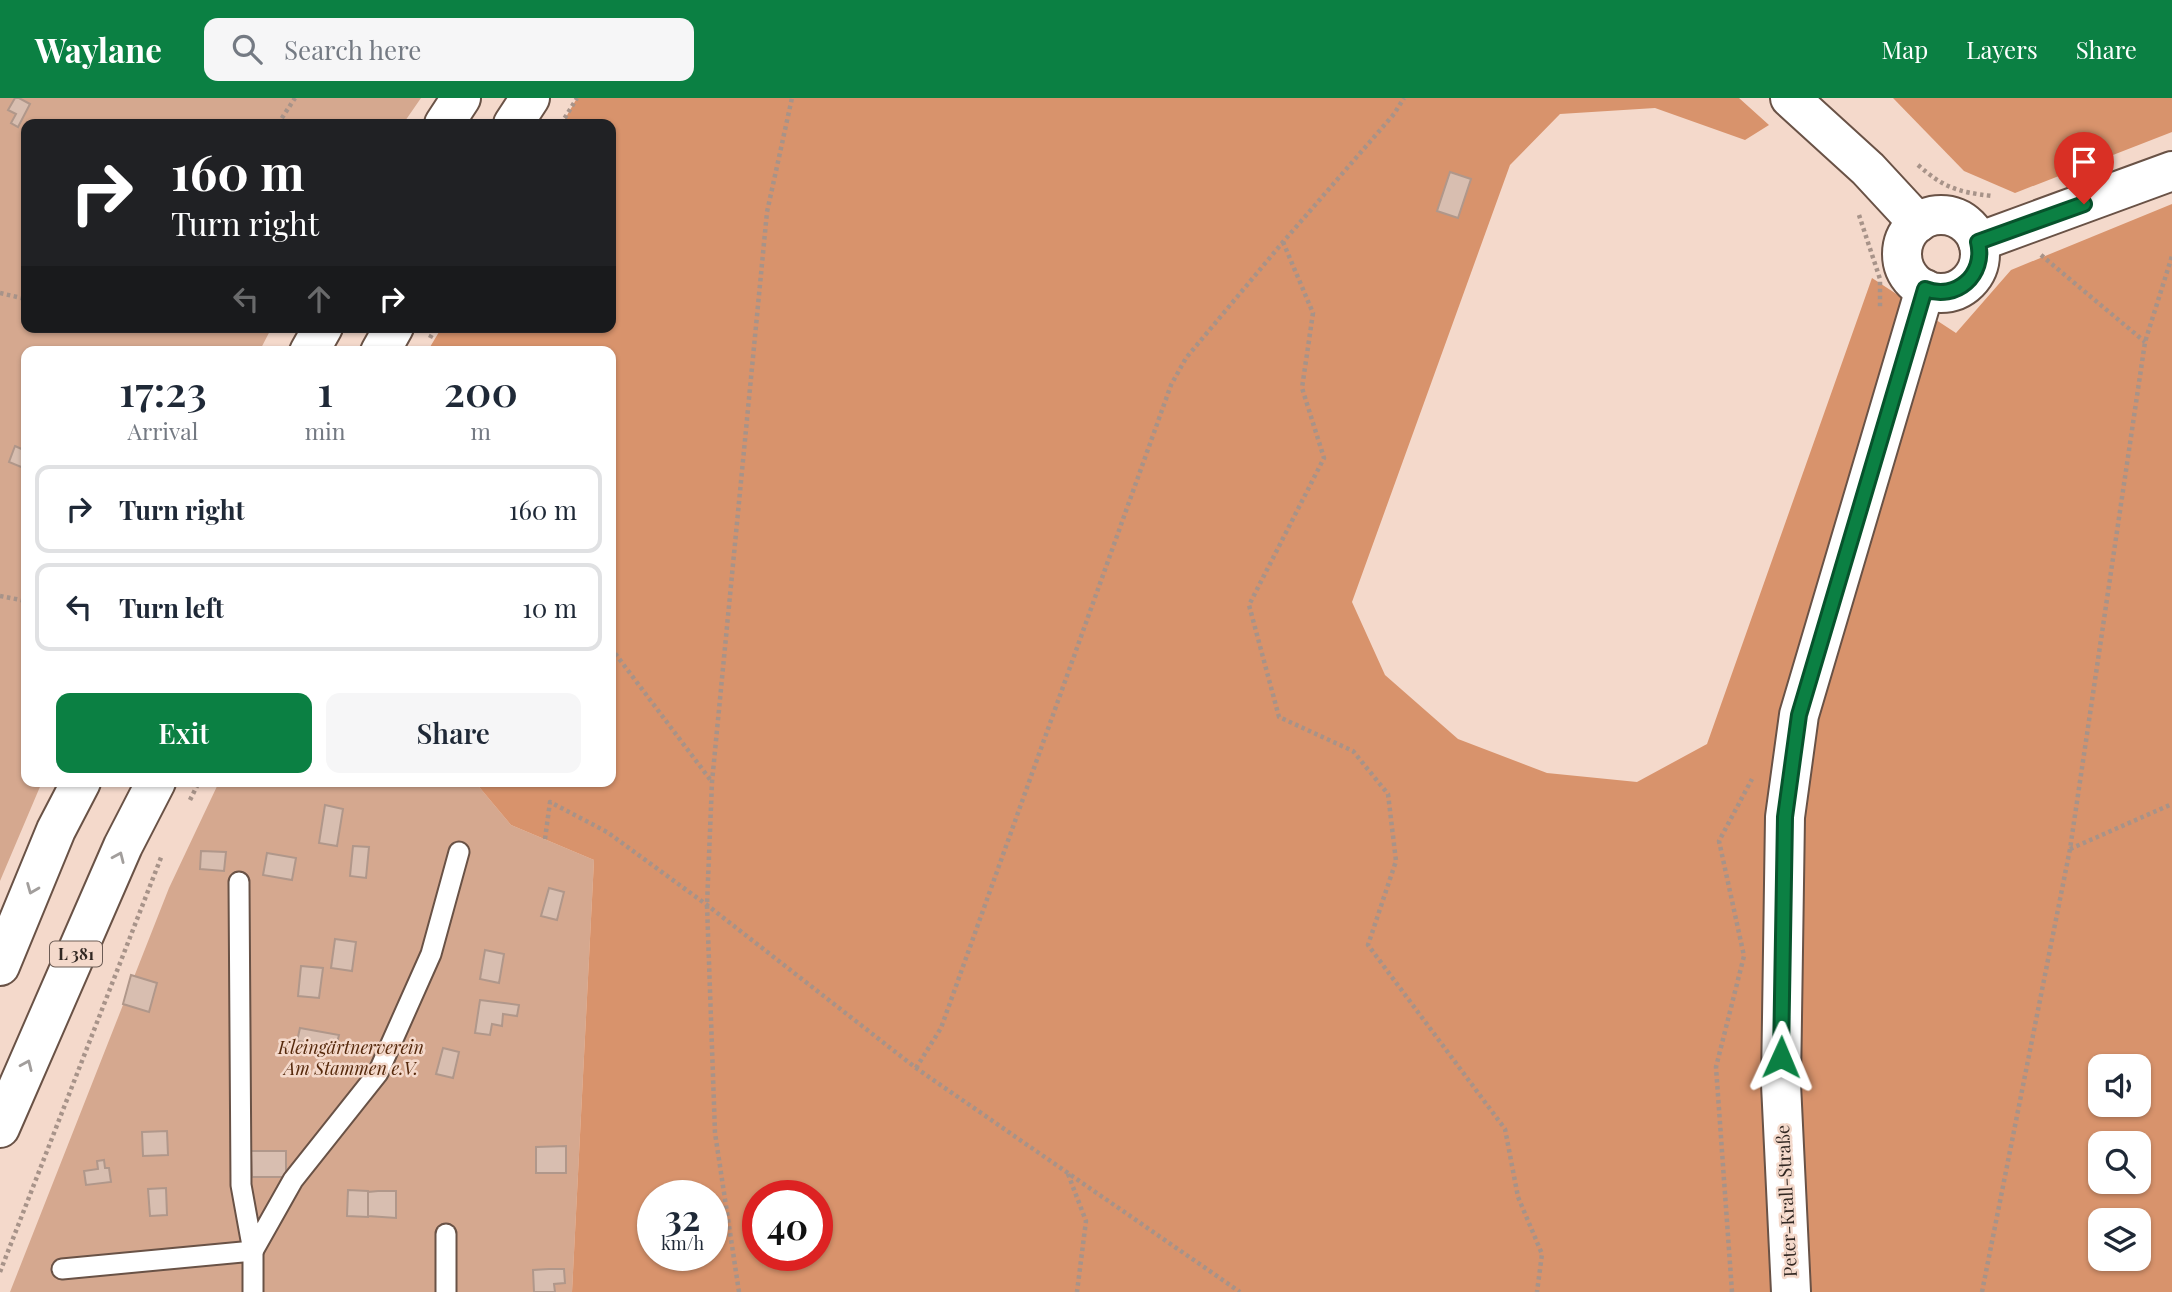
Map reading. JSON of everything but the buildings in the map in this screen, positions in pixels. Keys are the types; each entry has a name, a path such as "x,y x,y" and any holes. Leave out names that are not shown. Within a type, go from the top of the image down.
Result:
{"street":[{"path":"447,119 461,98"},
{"path":"516,119 530,98"},
{"path":"1790,98 1868,169 1918,223"},
{"path":"1978,242 2172,171"},
{"path":"1935,216 1954,217 1969,227 1978,242 1980,250 1976,272 1960,288 1932,292 1909,276 1902,251 1906,239 1918,223 1935,216"},
{"name":"Peter-Krall-Straße","path":"1791,1292 1781,1084 1785,817 1799,715 1925,289"},
{"path":"0,966 56,830 78,787"},
{"name":"L 381","path":"0,1128 123,846 153,787"}],"lane":[{"path":"253,1251 293,1180 378,1073 431,954 459,852"},
{"path":"239,882 241,1185 253,1251 253,1292"},
{"path":"446,1234 446,1292"},
{"path":"62,1269 253,1251"}],"path":[{"path":"281,119 295,98"},
{"path":"564,119 577,98"},
{"path":"739,1292 715,1133 707,905 712,782 767,212 793,98"},
{"path":"916,1068 945,1016 1171,385 1186,358 1394,114 1404,98"},
{"path":"1915,163 1935,181 1962,192 2016,200 2025,226 2042,256 2145,342"},
{"path":"1857,208 1880,279"},
{"path":"1283,242 1313,313 1302,388 1324,458 1249,605 1279,718 1353,751 1388,794 1396,861 1368,944 1505,1129 1518,1197 1542,1254 1537,1292"},
{"path":"1982,1292 2070,849 2145,342 2172,256"},
{"path":"0,293 21,298"},
{"path":"0,596 21,600"},
{"path":"616,655 712,782"},
{"path":"187,807 197,787"},
{"path":"545,839 550,802 607,832 707,905 916,1068 1240,1292"},
{"path":"2070,849 2172,804"},
{"path":"1719,841 1744,956 1716,1067 1732,1292"},
{"path":"0,1272 168,844"},
{"path":"1068,1174 1086,1221 1077,1292"}],"green space":[{"path":"0,98 421,98 406,119 21,119 21,333 269,333 262,346 21,346 21,787 40,787 0,881"},
{"name":"Kleingärtnerverein Am Stammen e.V.","path":"217,787 479,787 511,825 594,860 572,1292 10,1292 169,888"}],"shaded area":[{"path":"577,98 1739,98 1769,125 1745,140 1655,108 1560,114 1510,165 1352,602 1385,675 1458,739 1547,773 1637,782 1707,744 1872,278 1956,333 2011,270 2172,204 2172,1292 572,1292 594,860 511,825 479,787 616,787 616,346 431,346 438,333 616,333 616,119 565,119"},
{"path":"1893,98 2172,98 2172,132 2015,193 1964,171"}],"route":[{"path":"1781,1057 1785,817 1799,715 1925,289 1939,293 1954,291 1972,278 1980,258 1978,242 2084,204"}]}
